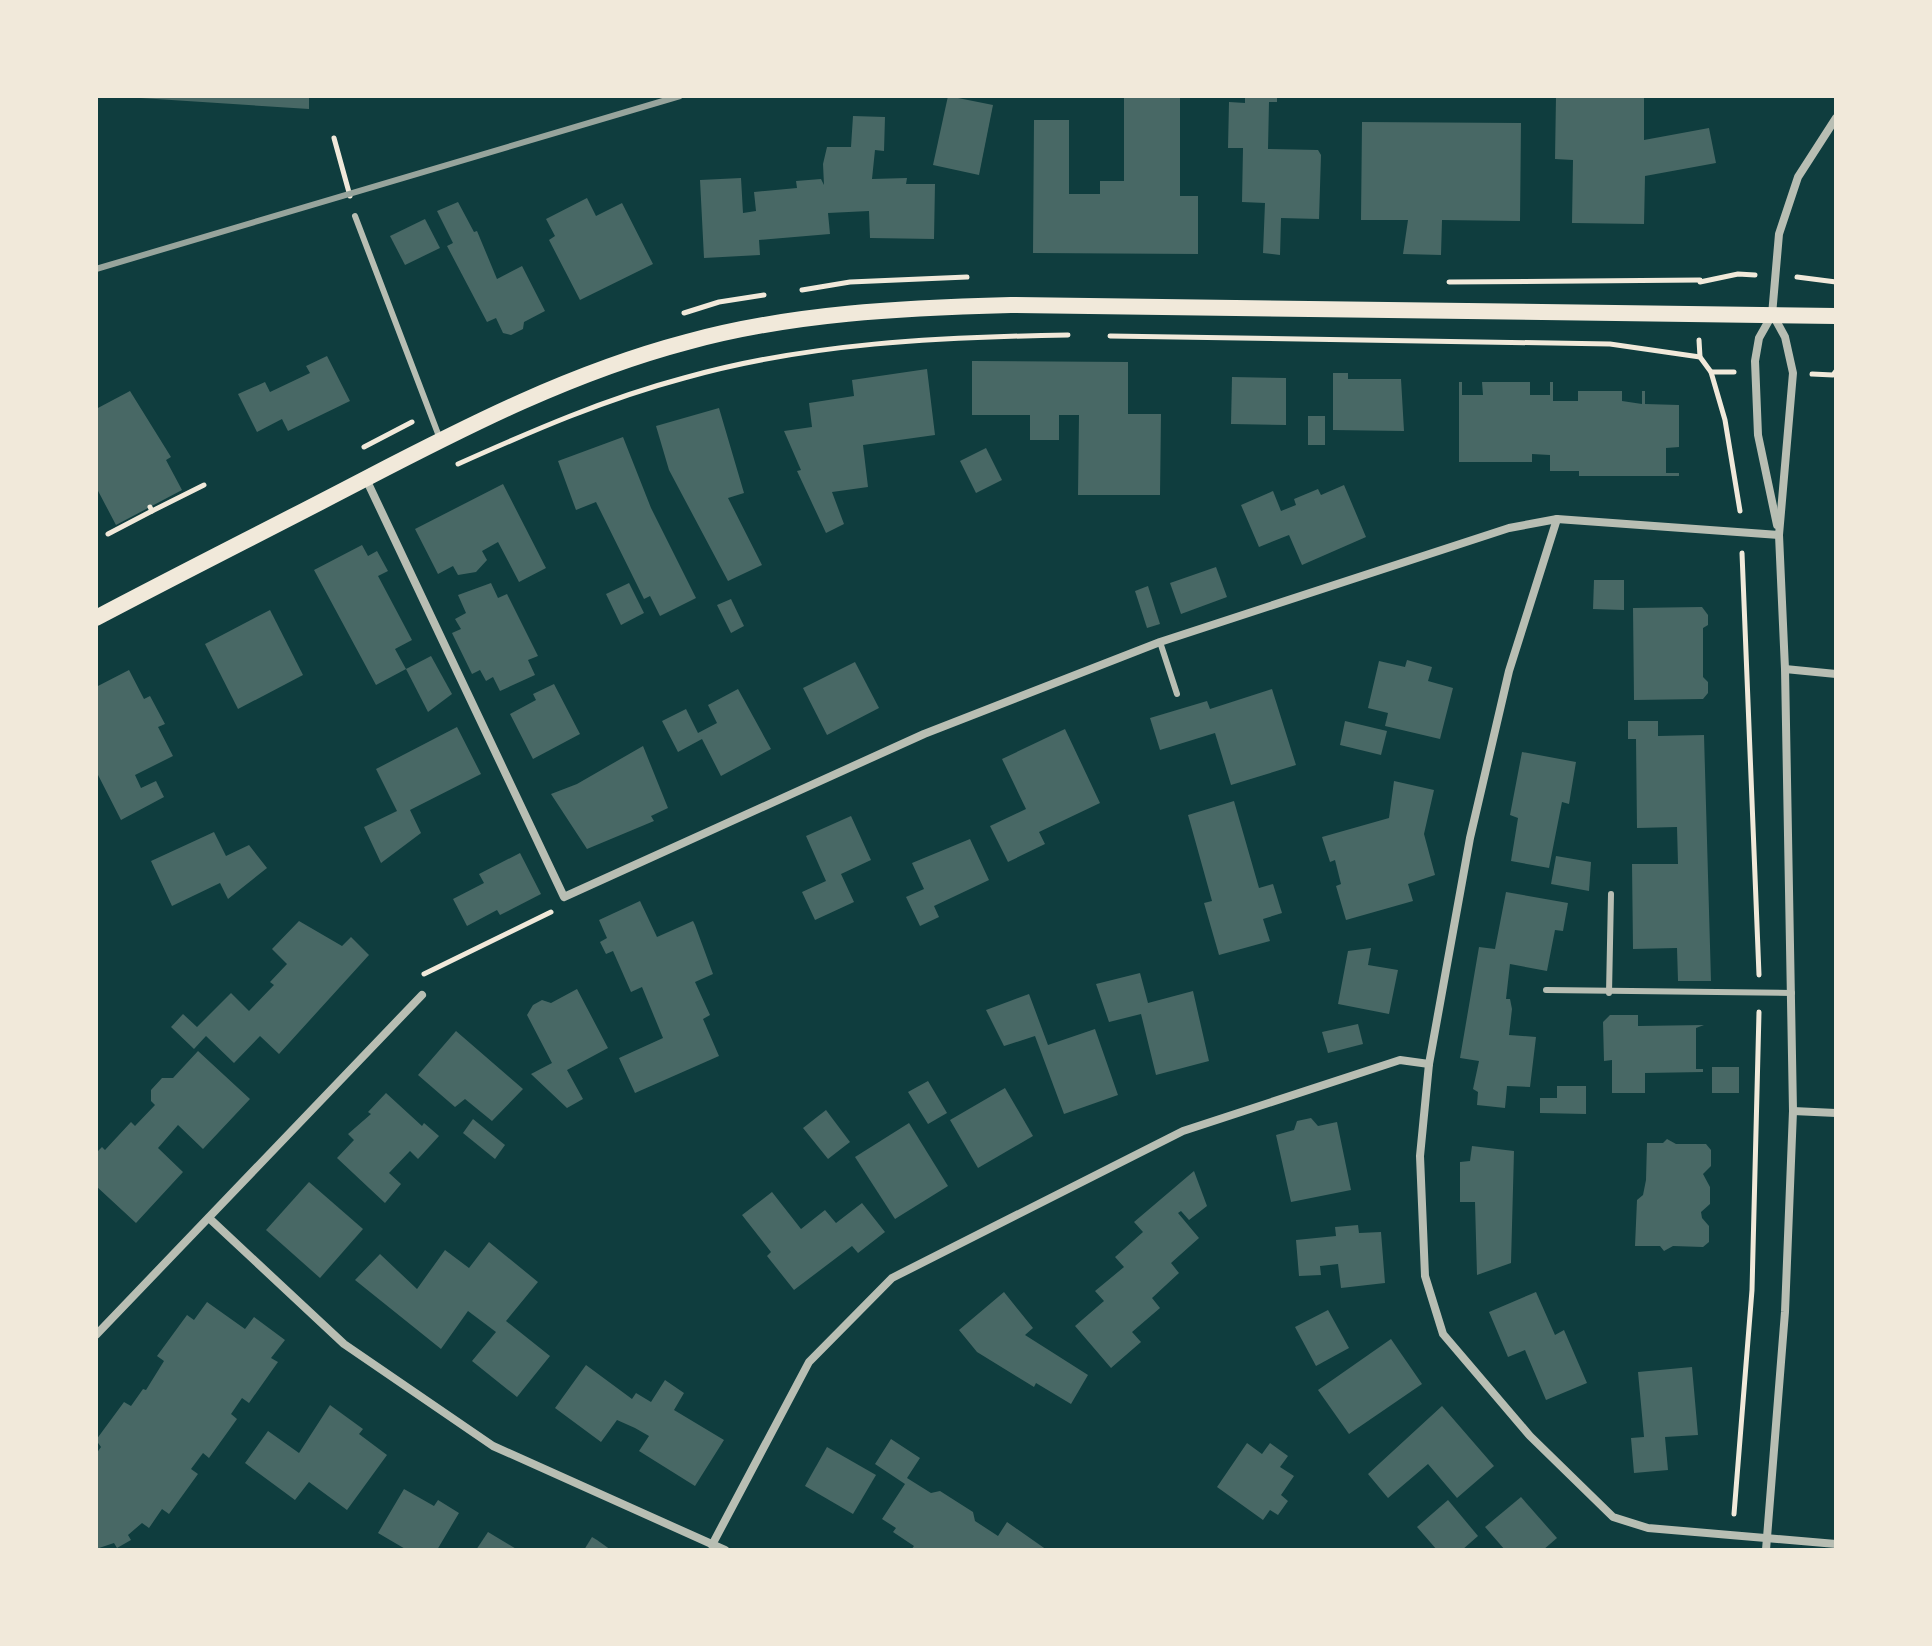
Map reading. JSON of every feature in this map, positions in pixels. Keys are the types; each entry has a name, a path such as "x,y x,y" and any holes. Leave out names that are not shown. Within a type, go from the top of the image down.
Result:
{"main road":[{"path":"96,618 440,439 583,374 685,342 808,317 899,308 1011,305 1836,316"}],"street":[{"path":"1766,1550 1785,1312 1793,1111 1792,993 1779,535 1754,393 1759,338 1772,315 1779,234 1798,177 1836,118"},
{"path":"1772,315 1785,337 1793,373 1779,535"},
{"path":"366,479 564,897 924,734 1160,642 1509,528 1557,519 1779,535"},
{"path":"1557,519 1509,671 1470,838 1429,1064 1420,1156 1425,1276 1443,1334 1530,1436 1613,1517 1648,1528 1836,1544"},
{"path":"1785,669 1836,674"},
{"path":"96,1335 422,995"},
{"path":"712,1545 809,1362 892,1278 1183,1131 1400,1060 1429,1064"},
{"path":"1793,1111 1836,1113"},
{"path":"209,1218 344,1344 493,1446 725,1550"}],"lane":[{"path":"355,216 440,439"},
{"path":"1160,642 1177,694"},
{"path":"1609,993 1611,894"},
{"path":"1546,990 1792,993"}],"path":[{"path":"334,138 355,216"},
{"path":"1437,282 1700,284 1738,274"},
{"path":"792,291 850,282 974,277"},
{"path":"1813,278 1836,282"},
{"path":"677,315 719,302 777,293"},
{"path":"456,465 557,419 684,377 753,362 867,343 1072,335"},
{"path":"1100,335 1610,344 1700,357"},
{"path":"1700,344 1700,357 1711,372 1725,420 1741,533 1759,993 1752,1290 1731,1535"},
{"path":"1822,375 1833,375 1836,371"},
{"path":"1711,372 1722,372"},
{"path":"358,450 430,413"},
{"path":"108,534 151,509 204,485"},
{"path":"422,995 424,974 558,908 564,897"}],"building":[{"path":"110,96 309,96 309,109"},
{"path":"948,96 993,105 979,175 933,165"},
{"path":"1124,96 1180,96 1180,196 1198,196 1198,254 1033,253 1034,120 1069,120 1069,194 1100,194 1100,181 1124,181"},
{"path":"1245,96 1277,96 1277,102 1269,102 1268,149 1318,150 1321,155 1319,219 1281,218 1280,255 1263,253 1265,203 1242,202 1243,148 1228,148 1229,102 1245,103"},
{"path":"1556,96 1644,96 1644,140 1709,128 1716,163 1645,176 1644,224 1572,223 1573,160 1555,159"},
{"path":"853,116 885,117 884,151 875,150 872,179 907,178 906,184 935,184 934,239 870,238 869,211 828,213 830,234 759,240 760,255 704,258 700,180 741,178 743,213 756,211 754,192 797,188 796,181 821,179 824,185 823,164 827,147 851,147"},
{"path":"1362,122 1521,123 1520,221 1442,220 1441,255 1403,254 1408,220 1361,220"},
{"path":"587,198 596,216 622,203 653,264 580,300 549,240 555,236 546,219"},
{"path":"458,202 474,232 477,231 497,279 522,266 545,311 524,322 523,329 511,335 503,333 496,318 487,322 447,246 453,243 437,211"},
{"path":"425,219 440,248 405,265 390,236"},
{"path":"327,356 350,401 288,431 282,419 257,432 238,394 265,382 270,392 310,373 306,366"},
{"path":"972,361 1128,362 1128,414 1161,414 1160,495 1078,495 1079,415 1059,415 1059,440 1030,440 1030,415 972,415"},
{"path":"927,369 935,435 863,445 868,487 832,492 844,524 826,533 797,471 801,470 784,431 812,427 809,403 854,396 852,380"},
{"path":"1333,373 1348,373 1348,379 1401,379 1404,431 1333,430"},
{"path":"1232,377 1286,378 1286,425 1231,424"},
{"path":"1459,382 1462,382 1462,395 1483,395 1482,382 1530,382 1530,395 1550,395 1550,382 1553,382 1553,401 1578,401 1578,391 1622,391 1622,401 1642,404 1642,391 1645,391 1645,404 1679,405 1679,447 1666,448 1666,473 1679,473 1679,476 1579,476 1579,471 1550,471 1550,455 1532,454 1532,462 1459,462"},
{"path":"130,391 171,457 166,460 182,490 116,525 96,487 96,409"},
{"path":"719,408 744,493 728,498 762,565 728,581 669,470 656,426"},
{"path":"1308,416 1325,416 1325,445 1308,445"},
{"path":"623,437 651,508 696,598 660,616 650,596 644,599 596,502 576,510 558,461"},
{"path":"986,448 1002,480 976,493 960,461"},
{"path":"503,484 546,568 519,582 498,542 482,551 487,560 476,572 458,575 453,566 438,574 415,529"},
{"path":"1344,485 1366,537 1302,565 1289,535 1259,547 1241,505 1273,491 1281,511 1296,505 1294,499 1318,489 1321,495"},
{"path":"362,545 368,556 377,551 388,571 378,576 412,640 395,649 406,669 376,685 314,570"},
{"path":"1216,567 1227,597 1181,614 1170,583"},
{"path":"1594,580 1624,580 1624,610 1593,609"},
{"path":"491,583 498,598 507,594 538,656 528,660 535,675 500,691 493,677 486,681 480,670 472,674 452,633 461,629 455,619 466,613 458,595"},
{"path":"629,583 644,613 621,625 606,594"},
{"path":"1148,586 1160,624 1147,628 1135,591"},
{"path":"731,599 744,626 731,633 717,605"},
{"path":"1702,607 1708,615 1708,625 1703,628 1703,677 1708,682 1708,693 1703,699 1634,700 1633,608"},
{"path":"270,610 303,675 238,709 205,644"},
{"path":"431,656 452,694 428,712 406,669"},
{"path":"1407,660 1432,667 1428,681 1453,688 1440,739 1385,726 1388,713 1368,708 1379,661 1405,667"},
{"path":"855,662 879,708 827,735 803,688"},
{"path":"129,670 144,699 150,696 165,724 158,727 173,756 135,775 141,788 156,781 164,797 121,820 96,771 96,687"},
{"path":"554,684 580,734 533,759 510,714 536,700 533,694"},
{"path":"738,689 771,749 721,776 702,739 678,752 662,721 686,709 698,733 717,723 708,705"},
{"path":"1272,689 1296,765 1231,785 1215,733 1160,750 1150,718 1207,701 1210,709"},
{"path":"1345,721 1387,731 1381,755 1340,745"},
{"path":"1628,721 1658,721 1658,736 1704,735 1711,981 1678,981 1677,948 1633,949 1632,864 1678,864 1677,827 1637,828 1636,739 1628,739"},
{"path":"457,727 481,774 410,810 421,833 381,863 364,827 397,811 376,769"},
{"path":"1065,729 1100,803 1039,832 1045,844 1008,862 990,826 1026,809 1002,759"},
{"path":"643,746 668,808 651,816 654,821 587,849 551,794 577,784"},
{"path":"1522,752 1576,762 1569,804 1562,802 1549,868 1511,861 1518,818 1510,815"},
{"path":"1394,781 1434,790 1424,834 1435,875 1408,884 1413,901 1346,920 1336,886 1341,884 1335,860 1330,862 1322,837 1389,818"},
{"path":"1234,801 1259,888 1273,884 1282,913 1263,919 1270,941 1219,955 1204,903 1212,901 1188,815"},
{"path":"851,816 871,860 841,874 854,902 815,920 802,892 826,881 806,836"},
{"path":"214,832 226,856 249,845 267,868 228,899 220,883 172,906 151,861"},
{"path":"970,839 989,880 934,906 939,917 920,926 906,897 924,889 912,863"},
{"path":"520,853 541,894 500,915 497,910 467,926 453,899 484,883 479,874"},
{"path":"1556,856 1591,862 1589,891 1551,884"},
{"path":"1506,892 1568,903 1563,931 1555,930 1547,971 1510,964 1506,999 1510,999 1512,1009 1509,1035 1536,1037 1530,1087 1507,1086 1505,1108 1477,1105 1478,1092 1473,1089 1479,1061 1460,1058 1479,947 1495,949"},
{"path":"640,901 657,937 693,921 713,974 695,982 710,1015 703,1019 719,1056 635,1093 619,1058 663,1038 642,987 631,992 613,951 606,954 600,942 607,938 599,920"},
{"path":"299,921 342,946 351,937 369,955 279,1054 260,1036 234,1063 206,1036 194,1049 171,1027 183,1014 197,1027 231,993 249,1011 274,985 270,982 287,964 272,949"},
{"path":"1371,948 1368,965 1398,970 1389,1014 1338,1004 1348,951"},
{"path":"1140,973 1148,1003 1193,991 1209,1061 1156,1075 1141,1014 1109,1022 1096,984"},
{"path":"577,989 608,1048 567,1070 583,1099 567,1108 531,1074 552,1063 527,1015 533,1005 542,1000 551,1003"},
{"path":"1029,994 1048,1045 1095,1029 1118,1095 1064,1114 1035,1036 1004,1046 986,1010"},
{"path":"1610,1015 1638,1015 1638,1026 1704,1025 1696,1028 1696,1069 1703,1069 1703,1072 1645,1073 1645,1093 1612,1093 1612,1060 1604,1061 1603,1022"},
{"path":"1358,1024 1363,1044 1328,1053 1322,1032"},
{"path":"456,1031 523,1089 492,1121 465,1099 455,1107 418,1075"},
{"path":"198,1051 250,1099 203,1149 178,1125 158,1148 183,1172 136,1223 96,1186 96,1153 102,1147 105,1150 131,1122 135,1126 155,1105 151,1101 151,1090 162,1078 173,1078"},
{"path":"1712,1067 1739,1067 1739,1093 1712,1093"},
{"path":"928,1081 947,1113 928,1124 908,1092"},
{"path":"1557,1086 1586,1086 1586,1114 1540,1113 1540,1098 1557,1098"},
{"path":"1005,1088 1033,1136 978,1168 950,1120"},
{"path":"386,1093 422,1126 424,1123 439,1136 418,1159 410,1151 389,1173 401,1184 385,1203 337,1158 354,1140 348,1134 371,1114 368,1112"},
{"path":"826,1110 850,1142 828,1159 803,1128"},
{"path":"1311,1118 1318,1126 1337,1122 1351,1190 1291,1202 1276,1135 1294,1130 1297,1121"},
{"path":"473,1119 505,1145 495,1159 463,1133"},
{"path":"909,1123 948,1186 895,1219 855,1157"},
{"path":"1667,1139 1676,1144 1706,1144 1711,1150 1711,1166 1703,1174 1710,1187 1710,1204 1701,1212 1709,1226 1709,1242 1703,1247 1673,1246 1664,1251 1660,1246 1635,1246 1637,1200 1643,1195 1646,1180 1647,1143 1663,1143"},
{"path":"1472,1146 1514,1151 1511,1263 1477,1275 1475,1202 1460,1202 1460,1162 1470,1161"},
{"path":"1194,1171 1207,1206 1189,1220 1181,1211 1178,1213 1199,1238 1171,1263 1179,1273 1152,1298 1160,1308 1132,1332 1141,1342 1111,1368 1075,1326 1104,1301 1095,1291 1124,1267 1115,1257 1143,1232 1134,1222"},
{"path":"309,1182 363,1229 320,1278 266,1230"},
{"path":"772,1192 801,1229 825,1210 836,1223 862,1203 885,1232 858,1253 852,1246 794,1290 767,1256 771,1252 742,1215"},
{"path":"1358,1225 1359,1233 1381,1232 1385,1283 1341,1288 1338,1264 1320,1266 1321,1275 1299,1276 1296,1240 1336,1236 1335,1227"},
{"path":"489,1242 538,1282 506,1321 550,1356 517,1397 472,1361 496,1332 468,1311 441,1349 355,1280 380,1254 417,1289 445,1250 469,1268"},
{"path":"1004,1292 1033,1328 1025,1335 1088,1375 1071,1404 1036,1383 1034,1387 977,1352 959,1330"},
{"path":"1536,1292 1555,1335 1564,1330 1587,1383 1546,1400 1525,1350 1508,1357 1489,1312"},
{"path":"207,1302 245,1329 254,1317 285,1340 271,1358 278,1362 249,1403 242,1398 231,1414 237,1419 209,1458 203,1453 191,1469 198,1474 169,1514 162,1509 149,1528 142,1523 128,1535 131,1540 117,1548 114,1543 96,1549 96,1454 101,1447 96,1440 124,1402 131,1406 143,1389 146,1390 164,1361 157,1356 187,1315 194,1320"},
{"path":"1328,1310 1349,1348 1316,1366 1295,1327"},
{"path":"1391,1339 1422,1384 1349,1434 1318,1390"},
{"path":"586,1365 632,1399 636,1393 651,1402 665,1380 684,1393 674,1410 724,1440 695,1486 639,1451 649,1436 635,1428 617,1420 601,1442 555,1408"},
{"path":"1692,1367 1698,1435 1665,1437 1668,1470 1634,1473 1631,1438 1644,1437 1638,1372"},
{"path":"330,1405 363,1429 359,1434 387,1455 347,1510 309,1482 295,1500 245,1463 268,1431 299,1453"},
{"path":"1442,1406 1494,1466 1457,1498 1428,1464 1388,1498 1368,1474"},
{"path":"891,1439 920,1458 907,1478 931,1493 940,1491 973,1512 975,1521 998,1536 1007,1522 1047,1550 911,1550 914,1546 893,1532 896,1528 882,1519 905,1484 875,1464"},
{"path":"1247,1443 1262,1454 1270,1443 1288,1456 1280,1467 1294,1476 1281,1495 1288,1501 1278,1515 1270,1510 1263,1520 1217,1487"},
{"path":"827,1447 876,1475 853,1514 805,1486"},
{"path":"404,1489 434,1506 438,1500 459,1513 437,1550 407,1550 378,1533"},
{"path":"1521,1497 1557,1538 1543,1550 1505,1550 1485,1527"},
{"path":"1448,1500 1478,1536 1462,1550 1437,1550 1417,1527"},
{"path":"488,1532 518,1550 476,1550"},
{"path":"592,1537 597,1540 611,1550 584,1550"}],"railway":[{"path":"96,269 680,96"}]}
